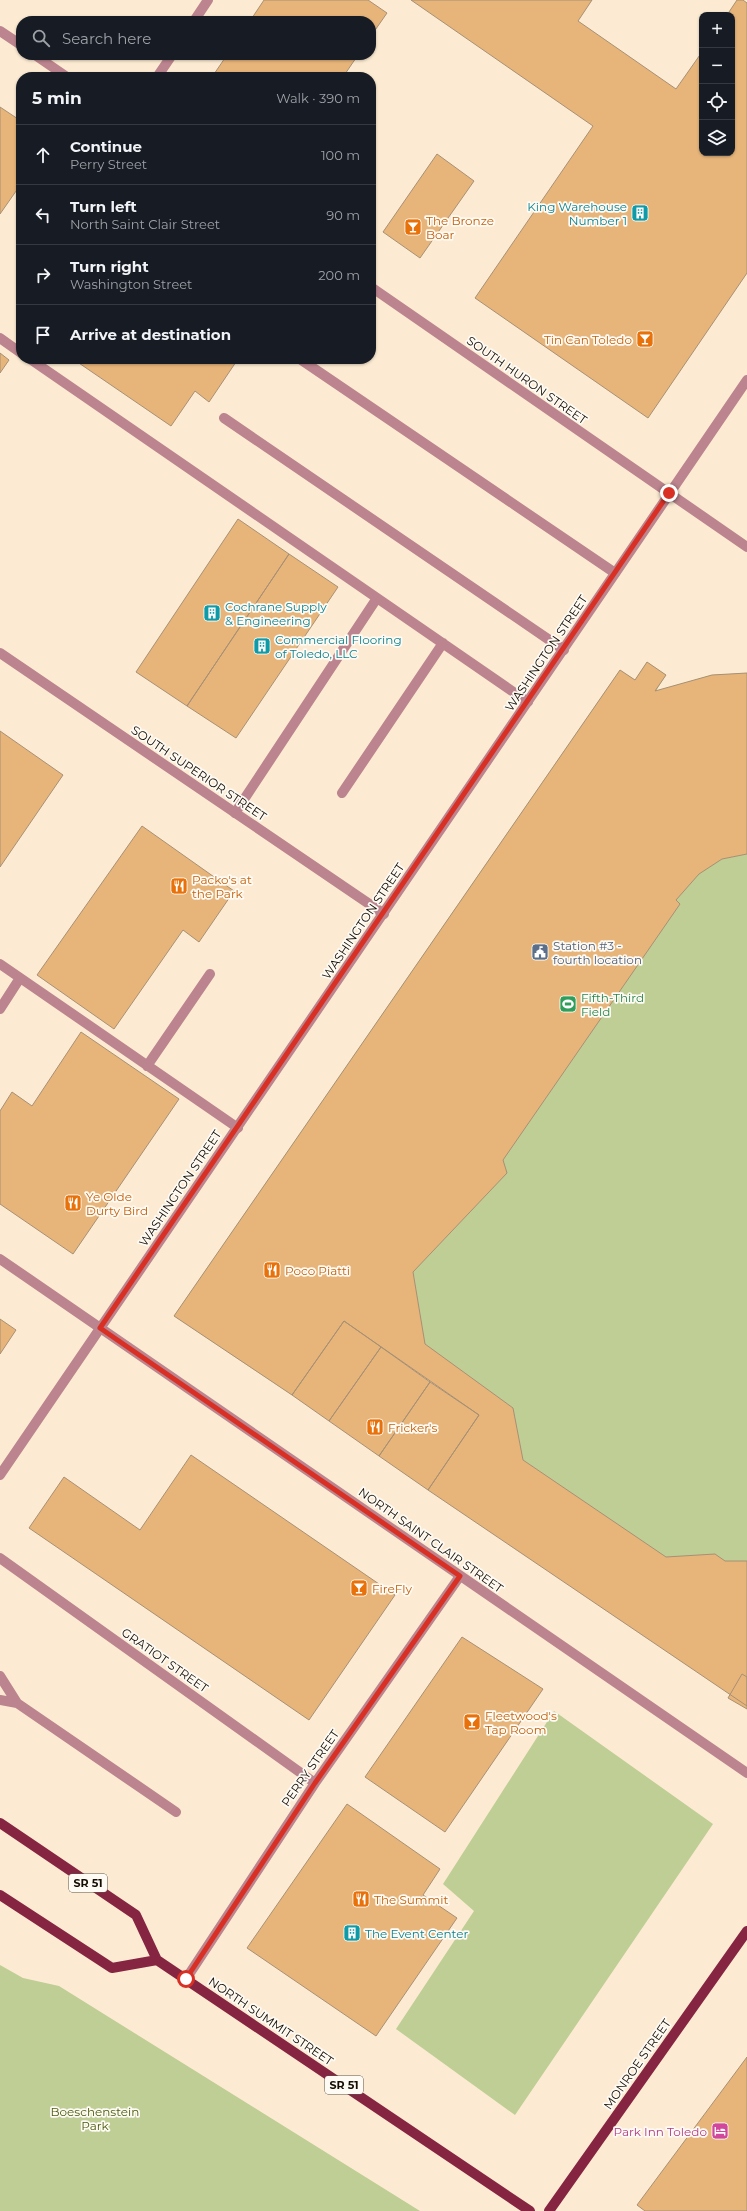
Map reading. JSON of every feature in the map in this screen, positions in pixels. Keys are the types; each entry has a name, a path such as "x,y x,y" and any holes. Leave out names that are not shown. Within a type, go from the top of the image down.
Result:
{"main road":[{"name":"SR 51","path":"0,1823 136,1915 157,1960"},
{"path":"0,1895 112,1968 157,1960"},
{"name":"MONROE STREET","path":"549,2211 747,1931"},
{"name":"NORTH SUMMIT STREET","path":"157,1960 530,2211"}],"street":[{"path":"197,16 208,0"},
{"path":"0,31 16,42"},
{"path":"42,60 60,72"},
{"path":"160,72 169,60"},
{"name":"SOUTH HURON STREET","path":"376,290 747,547"},
{"path":"0,338 16,349"},
{"path":"37,364 528,702"},
{"path":"307,364 615,573"},
{"name":"WASHINGTON STREET","path":"0,1475 747,380"},
{"path":"224,418 564,650"},
{"path":"235,813 377,598"},
{"path":"342,793 443,643"},
{"name":"SOUTH SUPERIOR STREET","path":"0,653 384,914"},
{"path":"0,964 238,1128"},
{"path":"147,1066 210,974"},
{"path":"0,1009 20,978"},
{"name":"NORTH SAINT CLAIR STREET","path":"0,1260 747,1773"},
{"name":"GRATIOT STREET","path":"0,1558 315,1783"},
{"name":"PERRY STREET","path":"186,1979 315,1783 460,1576"},
{"path":"0,1676 17,1703 176,1812"},
{"path":"0,1700 17,1703"}],"green space":[{"name":"Fifth-Third Field","path":"647,662 666,675 656,691 712,675 747,673 747,1706 479,1415 344,1321 292,1395 174,1316 620,670 635,680"},
{"path":"554,1711 713,1824 515,2115 396,2029 474,1911 443,1884"},
{"name":"Boeschenstein Park","path":"0,1965 23,1978 59,1986 420,2211 0,2211"}],"building":[{"path":"264,0 368,0 387,13 376,29 376,16 253,16"},
{"name":"King Warehouse Number 1","path":"411,0 592,0 578,21 676,89 699,56 699,156 735,156 735,12 729,12 737,0 743,0 747,3 747,273 648,418 475,298 593,126"},
{"path":"224,60 355,60 346,72 215,72"},
{"path":"0,107 16,118 16,191 0,214"},
{"path":"437,154 474,181 420,258 383,232"},
{"path":"0,353 9,360 0,373"},
{"path":"80,364 235,364 209,402 195,391 171,426"},
{"name":"Cochrane Supply & Engineering","path":"238,519 289,554 187,706 136,672"},
{"name":"Commercial Flooring of Toledo, LLC","path":"289,554 338,587 236,738 187,706"},
{"path":"647,662 666,675 655,691 712,675 747,673 747,854 722,859 699,874 676,900 680,904 503,1160 507,1173 413,1272 425,1344 513,1408 523,1460 666,1557 715,1554 725,1561 747,1561 747,1706 428,1490 479,1415 344,1321 292,1395 174,1316 620,670 635,680"},
{"path":"0,731 63,775 0,867"},
{"path":"142,826 234,891 199,942 183,930 114,1029 37,975"},
{"path":"81,1032 179,1099 73,1254 0,1204 0,1111 12,1092 32,1106"},
{"path":"0,1319 16,1330 0,1354"},
{"path":"344,1321 381,1347 329,1421 292,1395"},
{"path":"381,1347 430,1382 379,1456 329,1421"},
{"path":"430,1382 479,1415 428,1490 379,1456"},
{"path":"191,1455 395,1595 309,1720 29,1528 64,1477 140,1530"},
{"path":"462,1637 543,1689 445,1832 365,1777"},
{"path":"742,1674 747,1677 747,1709 728,1698"},
{"name":"The Event Center","path":"347,1804 440,1869 423,1895 457,1918 376,2036 247,1948"},
{"name":"Park Inn Toledo","path":"747,2057 747,2211 645,2211 637,2205"}],"place":[{"name":"King Warehouse Number 1","path":"640,213"},
{"name":"The Bronze Boar","path":"413,227"},
{"name":"Tin Can Toledo","path":"645,339"},
{"name":"Cochrane Supply & Engineering","path":"212,613"},
{"name":"Commercial Flooring of Toledo, LLC","path":"262,646"},
{"name":"Packo's at the Park","path":"179,886"},
{"name":"Station #3 - fourth location","path":"540,952"},
{"name":"Fifth-Third Field","path":"568,1004"},
{"name":"Ye Olde Durty Bird","path":"73,1203"},
{"name":"Poco Piatti","path":"272,1270"},
{"name":"Fricker's","path":"375,1427"},
{"name":"FireFly","path":"359,1588"},
{"name":"Fleetwood's Tap Room","path":"472,1722"},
{"name":"The Summit","path":"361,1899"},
{"name":"The Event Center","path":"352,1933"},
{"name":"Park Inn Toledo","path":"720,2131"}],"route":[{"path":"186,1979 214,1933 315,1783 460,1576 100,1328 384,914 669,493"}]}
